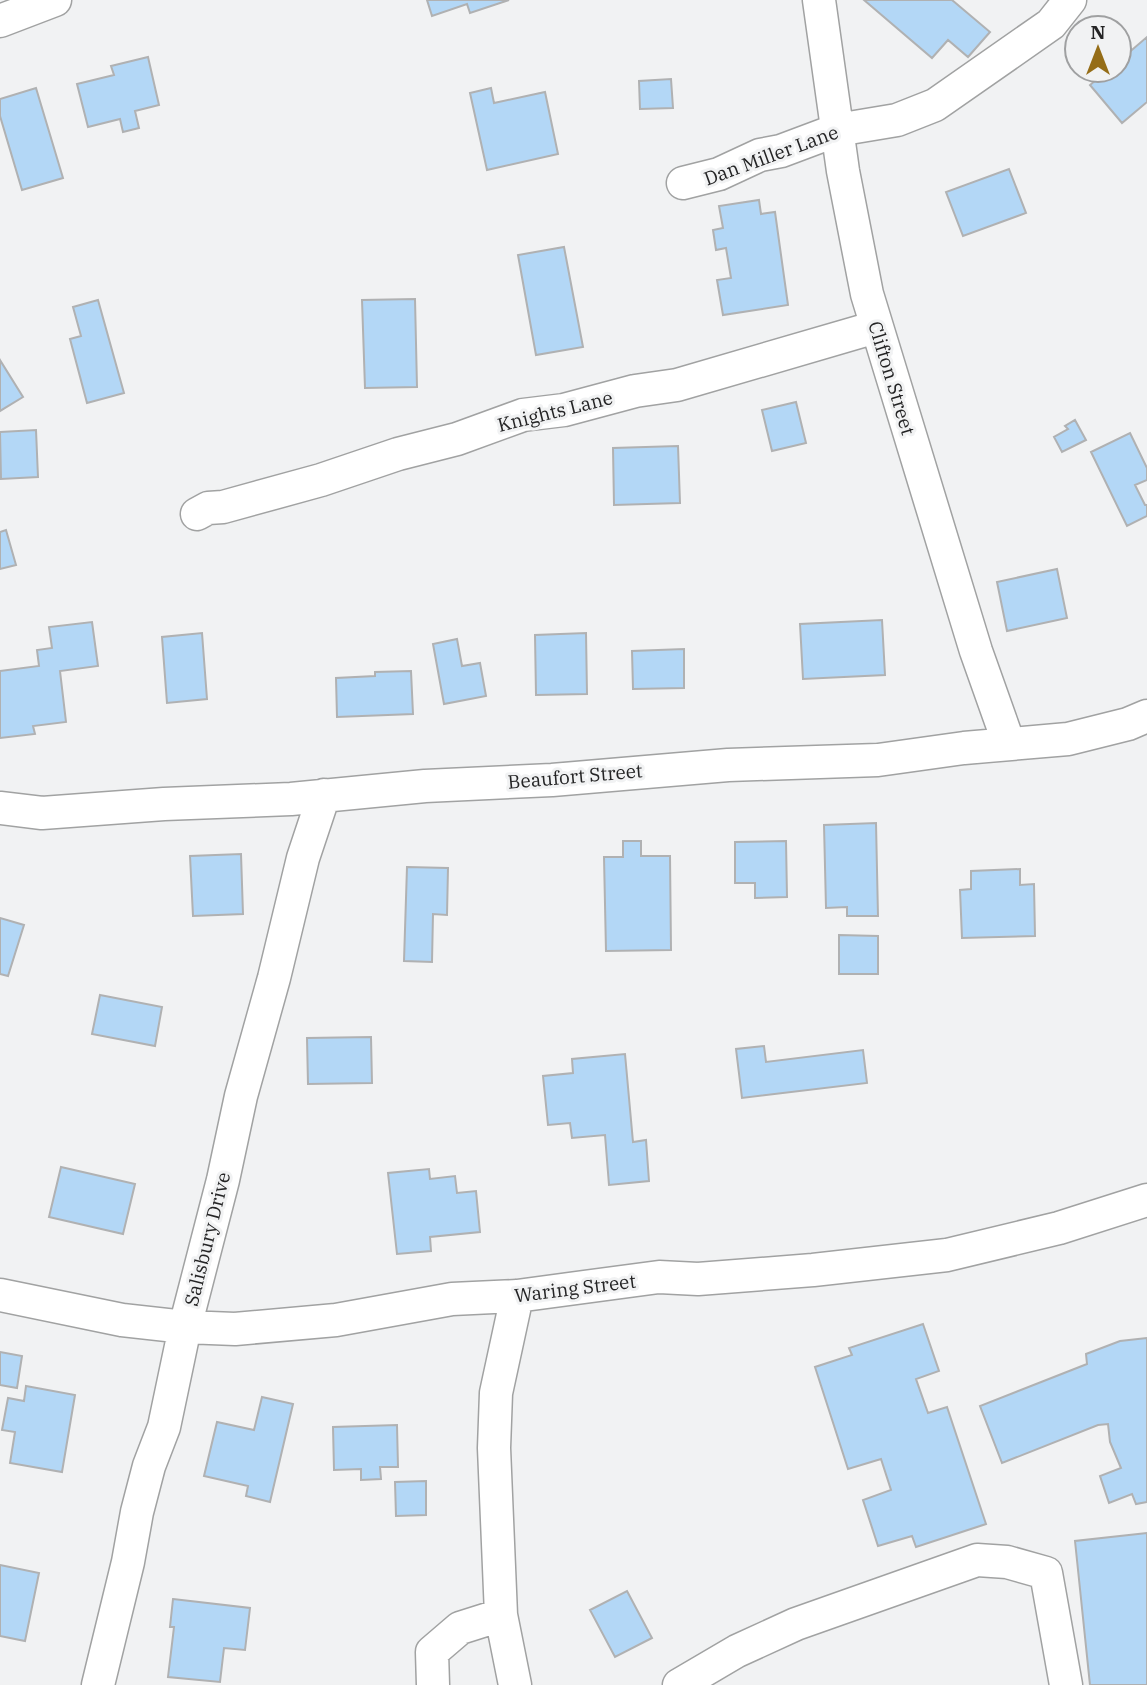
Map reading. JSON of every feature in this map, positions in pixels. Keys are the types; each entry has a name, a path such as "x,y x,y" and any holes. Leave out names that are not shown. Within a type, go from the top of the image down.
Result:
{"street":[{"path":"0,21 55,0"},
{"name":"Clifton Street","path":"819,0 837,130 861,266 876,327 976,651 1009,744"},
{"name":"Dan Miller Lane","path":"683,183 719,174 760,155 781,151 837,130 897,120 935,106 1051,24 1070,0"},
{"name":"Knights Lane","path":"197,514 208,508 223,507 321,480 398,454 457,439 523,415 564,410 635,391 677,385 876,327"},
{"name":"Beaufort Street","path":"0,808 42,813 715,766 878,760 1068,739 1128,724 1146,716"},
{"name":"Salisbury Drive","path":"97,1685 146,1477 164,1427 185,1327 261,1017 274,978 303,858 324,795"},
{"name":"Waring Street","path":"0,1295 122,1320 235,1329 324,1321 452,1298 517,1296 659,1277 698,1279 947,1255 1059,1228 1147,1200"},
{"path":"515,1685 501,1615 494,1448 496,1393 517,1296"},
{"path":"679,1685 737,1651 796,1624 977,1560 1007,1562 1045,1573 1066,1685"},
{"path":"433,1685 432,1652 460,1628 501,1615"}],"building":[{"path":"427,0 509,0 470,13 467,4 432,16"},
{"path":"864,0 952,0 990,32 968,57 948,40 932,58"},
{"path":"1147,37 1147,102 1122,123 1090,85 1133,84 1133,49"},
{"path":"148,57 159,105 135,111 139,128 123,132 120,119 88,127 77,84 114,75 111,66"},
{"path":"671,79 673,108 640,109 639,81"},
{"path":"36,88 63,178 22,190 0,116 0,99"},
{"path":"491,88 494,103 545,92 558,154 487,170 470,93"},
{"path":"1009,169 1026,213 963,236 946,192"},
{"path":"759,200 761,214 775,212 788,305 723,315 717,280 731,278 726,248 716,250 713,230 723,228 719,206"},
{"path":"564,247 583,347 536,355 518,255"},
{"path":"415,299 417,387 365,388 362,300"},
{"path":"98,300 124,393 87,403 70,339 81,336 73,307"},
{"path":"0,360 23,397 0,411"},
{"path":"796,402 806,443 772,451 762,410"},
{"path":"1075,420 1086,440 1062,452 1054,437 1068,429 1065,426"},
{"path":"36,430 38,477 1,479 0,432"},
{"path":"1130,433 1147,468 1147,480 1135,485 1147,505 1147,516 1127,526 1091,452"},
{"path":"678,446 680,503 614,505 613,448"},
{"path":"6,530 16,565 0,569 0,532"},
{"path":"1057,569 1067,618 1007,631 997,582"},
{"path":"882,620 885,675 803,679 800,624"},
{"path":"92,622 98,666 60,671 66,722 33,726 35,734 0,738 0,671 39,666 37,650 52,648 49,627"},
{"path":"202,633 207,699 167,703 162,637"},
{"path":"586,633 587,694 536,695 535,635"},
{"path":"457,639 462,666 480,663 486,696 444,704 433,644"},
{"path":"684,649 684,688 633,689 632,651"},
{"path":"411,671 413,714 337,717 336,678 375,676 375,672"},
{"path":"876,823 878,916 847,916 847,907 826,908 824,825"},
{"path":"623,841 641,841 641,856 670,856 671,950 606,951 604,857 623,857"},
{"path":"786,841 787,897 755,898 755,883 735,883 735,842"},
{"path":"241,854 243,914 193,916 190,856"},
{"path":"407,867 448,868 447,915 433,914 432,962 404,961"},
{"path":"1020,869 1020,885 1034,884 1035,936 962,938 960,890 971,889 971,871"},
{"path":"0,918 24,925 8,976 0,974"},
{"path":"839,935 878,936 878,974 839,974"},
{"path":"100,995 162,1007 155,1046 92,1034"},
{"path":"371,1037 372,1083 308,1084 307,1038"},
{"path":"764,1046 766,1062 863,1050 867,1083 742,1098 736,1049"},
{"path":"625,1054 633,1142 646,1140 649,1181 609,1185 605,1135 572,1138 570,1123 548,1125 543,1076 573,1073 572,1059"},
{"path":"61,1167 135,1184 123,1234 49,1217"},
{"path":"429,1169 430,1179 455,1176 457,1193 476,1191 480,1232 430,1237 431,1251 397,1254 388,1173"},
{"path":"923,1324 939,1371 916,1379 928,1413 947,1407 986,1524 916,1547 912,1536 878,1546 863,1500 891,1490 881,1459 848,1469 815,1367 852,1355 849,1348"},
{"path":"1147,1338 1147,1502 1136,1504 1132,1494 1109,1503 1100,1476 1121,1468 1110,1442 1108,1424 1098,1425 1002,1463 980,1406 1087,1364 1086,1354 1120,1341"},
{"path":"0,1352 22,1356 17,1388 0,1385"},
{"path":"26,1386 75,1395 62,1472 10,1463 15,1432 2,1430 8,1398 24,1401"},
{"path":"262,1397 293,1404 270,1502 246,1496 248,1486 204,1476 217,1422 254,1430"},
{"path":"397,1425 398,1467 380,1467 381,1479 361,1480 361,1469 334,1470 333,1427"},
{"path":"426,1481 426,1515 396,1516 395,1482"},
{"path":"1147,1533 1147,1685 1090,1685 1075,1541"},
{"path":"0,1565 39,1573 25,1641 0,1636"},
{"path":"627,1591 652,1638 615,1657 590,1610"},
{"path":"173,1599 250,1608 245,1650 224,1648 220,1682 168,1677 174,1627 170,1627"}]}
